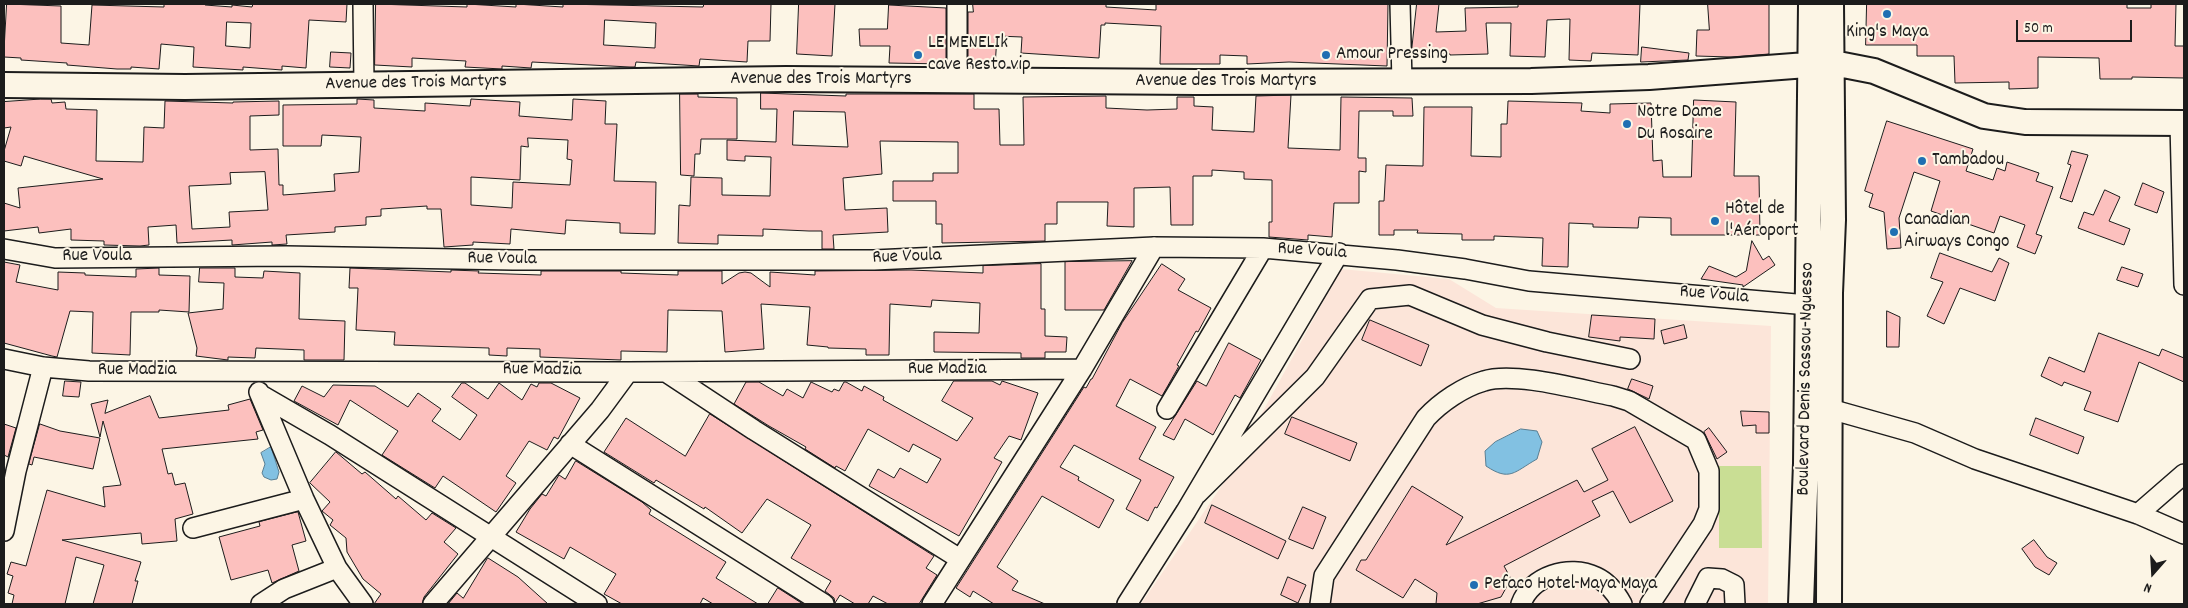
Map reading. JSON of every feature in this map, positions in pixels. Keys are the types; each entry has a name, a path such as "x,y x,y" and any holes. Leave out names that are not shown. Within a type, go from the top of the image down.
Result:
{"main road":[{"name":"Boulevard Denis Sassou-Nguesso","path":"1811,4 1821,70 1830,409 1829,604"},
{"name":"Boulevard Denis Sassou-Nguesso","path":"1801,604 1806,463 1808,305 1821,70 1832,30 1831,4"},
{"path":"1832,30 1850,54 1874,71"},
{"name":"Avenue des Trois Martyrs","path":"4,85 185,87 786,79 1531,81 1821,70 1874,71 1943,100 2002,120 2182,124"},
{"name":"Avenue des Trois Martyrs","path":"1821,70 1896,80"}],"street":[{"path":"363,4 364,84"},
{"path":"957,4 958,80"},
{"path":"1400,4 1399,26 1402,82"},
{"path":"2182,124 2184,285"},
{"path":"932,604 1082,369 1154,247"},
{"name":"Rue Voula","path":"4,249 55,258 286,256 513,260 864,260 1154,247 1263,248 1339,253 1465,269 1529,281 1808,305"},
{"path":"1167,409 1263,248"},
{"path":"1127,604 1196,494 1339,253"},
{"path":"1196,494 1315,377 1370,299 1410,295 1482,325 1547,342 1630,359"},
{"name":"Rue Madzia","path":"4,359 43,367 89,371 666,372 1082,369"},
{"path":"4,531 10,470 43,367"},
{"path":"243,371 261,395 304,499 337,568 363,604"},
{"path":"432,604 600,410 628,372"},
{"path":"666,372 754,430 960,559"},
{"path":"1320,604 1324,576 1426,418 1437,406 1484,381 1514,378 1621,398 1696,440 1710,471 1709,509 1703,524 1650,604"},
{"path":"261,395 330,435 586,601"},
{"path":"1830,409 1915,434 1975,459 2138,514 2184,534"},
{"path":"570,444 824,604"},
{"path":"2138,514 2184,474"},
{"path":"193,528 304,499"},
{"path":"262,604 284,589 337,568"},
{"path":"1521,604 1524,596 1535,583 1553,574 1572,572 1595,576 1614,589 1622,604"},
{"path":"1695,604 1708,578 1722,579 1734,585 1735,604"}],"shaded area":[{"path":"1341,269 1449,279 1496,308 1771,326 1768,604 1141,604 1223,484"}],"green space":[{"path":"1719,466 1761,466 1762,548 1719,548"}],"water":[{"path":"1521,429 1537,431 1542,442 1537,459 1517,471 1507,474 1494,471 1486,466 1485,451 1495,442"},
{"path":"271,447 279,472 277,479 271,480 264,477 262,473 265,464 261,453"}],"building":[{"path":"7,4 61,6 61,43 89,45 92,5 164,7 164,4 205,4 252,7 253,4 347,4 346,22 309,20 306,68 282,66 282,70 243,67 243,70 193,67 194,47 161,44 159,69 131,67 131,69 117,69 4,57","holes":["227,22 251,23 250,48 226,46"]},
{"path":"376,4 467,7 467,4 516,7 516,4 563,7 563,4 703,7 704,4 771,4 770,41 748,41 747,62 700,59 699,66 636,62 635,67 630,67 532,62 531,68 502,66 502,69 465,67 466,61 412,58 412,67 375,65","holes":["605,20 656,23 655,48 604,45"]},
{"path":"799,4 835,4 832,56 797,54"},
{"path":"973,4 1106,4 1106,7 1156,10 1156,4 1388,4 1387,66 1289,62 1247,64 1247,56 1220,55 1220,64 1160,64 1161,26 1105,23 1105,25 1101,25 1099,58 1021,53 1022,37 997,36 995,67 968,66 968,12 973,12"},
{"path":"1417,4 1439,4 1436,32 1466,31 1465,8 1518,7 1518,4 1640,4 1638,55 1592,53 1591,61 1569,60 1570,19 1547,20 1545,57 1510,56 1511,23 1486,23 1488,54 1450,55 1412,50"},
{"path":"1708,4 1769,4 1769,54 1731,57 1696,56 1697,30 1709,30"},
{"path":"1867,4 2127,4 2127,8 2151,8 2151,4 2176,4 2175,46 2184,46 2184,78 2132,77 2132,79 2100,79 2099,58 2038,57 2038,88 2009,89 2009,82 1955,83 1954,56 1917,56 1917,45 1866,45"},
{"path":"889,5 946,8 946,64 889,63 890,46 860,46 859,29 887,29"},
{"path":"1642,47 1689,53 1688,60 1641,62"},
{"path":"331,52 351,53 350,68 330,67"},
{"path":"761,93 846,96 846,94 974,94 974,109 999,109 1000,145 1024,145 1023,97 1106,96 1106,108 1147,110 1177,109 1177,97 1194,97 1194,106 1213,107 1212,130 1254,132 1256,96 1291,95 1288,148 1340,150 1341,97 1412,98 1413,116 1393,116 1393,111 1359,111 1358,158 1366,158 1366,172 1359,171 1359,203 1334,203 1332,237 1308,235 1308,240 1269,237 1269,222 1272,222 1272,180 1244,179 1244,172 1212,170 1212,176 1193,176 1193,225 1171,225 1170,187 1134,188 1134,227 1107,226 1108,202 1057,202 1057,224 1045,224 1045,241 942,243 942,224 936,224 936,201 893,201 893,181 933,181 933,173 958,173 958,142 880,141 882,174 843,178 845,210 887,208 888,232 833,235 834,249 822,249 822,231 763,229 763,236 718,235 718,244 678,243 679,205 690,206 691,177 722,178 722,195 770,196 771,157 745,156 745,161 727,160 727,140 776,142 777,109 761,109","holes":["794,111 845,112 848,147 793,145"]},
{"path":"680,94 698,94 698,97 737,98 737,139 701,139 700,154 695,154 694,176 681,175"},
{"path":"51,99 52,103 65,102 66,109 97,110 96,161 143,162 144,127 164,128 165,101 233,103 279,101 279,115 250,116 250,150 278,149 279,185 283,185 283,195 335,191 334,174 359,172 361,137 322,135 321,146 283,146 283,105 357,104 357,99 374,100 374,108 425,111 425,103 470,106 471,99 520,102 519,116 572,120 573,99 606,101 605,124 617,124 614,181 656,182 655,234 620,233 620,223 566,220 565,234 511,229 510,244 473,242 473,245 444,247 441,209 427,209 427,206 381,209 381,216 366,217 366,225 335,227 335,232 286,235 287,244 272,245 272,242 232,245 232,240 177,243 176,225 148,227 149,245 140,246 104,245 104,241 71,240 71,229 39,233 38,227 4,231 4,203 20,208 18,188 103,179 24,156 21,166 4,161 4,151 11,127 4,128 4,102","holes":["528,138 568,140 567,159 572,160 570,185 513,182 512,208 471,205 471,177 520,180 521,146 528,147","265,172 268,210 229,212 230,227 192,229 189,186 231,184 230,173"]},
{"path":"1694,100 1736,102 1734,176 1759,176 1760,235 1671,235 1671,218 1639,217 1638,228 1593,227 1593,224 1569,223 1568,267 1542,266 1543,238 1494,236 1494,240 1462,240 1462,234 1417,233 1418,230 1394,230 1394,235 1379,235 1379,201 1384,201 1386,165 1423,166 1424,107 1472,107 1471,156 1501,157 1501,124 1507,124 1508,101 1582,103 1581,111 1610,113 1610,104 1651,103 1653,161 1662,160 1663,177 1691,177"},
{"path":"1887,121 1973,149 1966,171 1993,180 1997,168 2005,171 2007,162 2039,173 2036,181 2053,187 2036,234 2042,236 2035,254 2017,247 2025,225 2000,216 1994,233 1931,211 1940,181 1914,172 1899,218 1901,248 1887,249 1884,212 1869,207 1873,194 1865,191"},
{"path":"2072,151 2088,155 2072,202 2060,198 2071,165 2068,164"},
{"path":"2143,183 2164,192 2157,213 2135,205"},
{"path":"2105,190 2120,197 2109,221 2130,229 2124,245 2078,228 2084,212 2093,215"},
{"path":"1752,241 1763,260 1769,256 1775,265 1743,287 1743,285 1701,279 1709,266 1736,277 1746,271"},
{"path":"1940,253 1992,272 1999,258 2009,263 1995,301 1960,288 1944,324 1927,316 1943,282 1931,278"},
{"path":"1132,261 1104,310 1065,310 1065,262"},
{"path":"4,262 20,265 16,282 58,290 58,272 136,277 136,269 159,268 159,275 190,276 189,312 159,310 159,312 131,312 130,355 92,353 93,312 70,311 57,357 52,356 4,343"},
{"path":"1041,264 1041,309 1045,309 1045,336 1067,337 1066,352 1045,352 1045,358 1021,358 1021,353 934,352 934,332 979,333 980,303 932,300 931,307 890,304 889,355 866,355 866,349 828,348 807,345 810,307 761,304 764,349 725,352 722,311 668,310 667,352 621,351 621,360 540,357 540,349 507,348 507,356 489,355 489,348 394,345 395,332 356,330 358,288 349,288 350,268 451,272 451,270 479,271 478,273 541,275 541,271 621,271 621,273 678,275 678,271 722,271 722,284 739,273 745,272 751,273 770,287 770,272 815,275 815,271 911,270 983,273 983,266"},
{"path":"1162,264 1185,279 1178,290 1211,308 1177,365 1179,366 1162,396 1130,379 1116,406 1156,427 1139,459 1174,477 1157,508 1155,507 1148,521 1126,509 1141,480 1074,445 1060,467 1079,477 1078,480 1114,500 1099,528 1042,496 997,567 1018,581 1012,590 1045,604 994,604 973,591 970,597 956,588 1084,387 1086,388 1092,379 1122,323"},
{"path":"2122,267 2143,274 2138,287 2117,280"},
{"path":"200,268 235,268 235,277 263,278 264,271 300,273 299,319 345,321 344,360 304,360 304,350 256,348 255,358 228,357 228,360 196,356 197,348 188,313 223,309 224,283 199,282"},
{"path":"1887,311 1900,317 1899,347 1887,347"},
{"path":"1592,315 1655,319 1654,339 1620,337 1620,341 1589,337"},
{"path":"1370,320 1429,345 1421,366 1362,340"},
{"path":"1684,325 1687,338 1664,344 1661,331"},
{"path":"2099,333 2159,356 2162,349 2184,358 2184,382 2139,362 2118,422 2084,410 2091,392 2064,382 2062,386 2041,376 2049,357 2084,372"},
{"path":"1229,343 1261,360 1240,398 1235,395 1213,435 1185,419 1174,440 1163,435 1197,381 1206,386"},
{"path":"1632,379 1653,386 1649,399 1628,389"},
{"path":"65,381 81,382 79,397 63,396"},
{"path":"954,381 992,381 1000,385 1002,381 1038,393 1021,440 1009,436 994,458 1002,462 959,536 869,486 878,469 894,478 900,468 927,483 941,459 913,444 909,452 868,429 845,471 836,466 835,468 805,449 806,447 734,404 746,382 759,382 783,396 787,389 803,398 811,382 832,392 834,389 839,391 844,382 846,382 862,391 864,386 884,397 883,400 957,441 973,418 942,401"},
{"path":"462,383 465,383 488,399 499,383 522,400 531,384 537,387 539,383 551,383 580,398 558,439 554,437 547,450 529,441 506,476 516,483 496,512 443,476 435,488 382,455 398,431 350,400 338,425 294,401 302,386 324,397 333,385 375,386 408,407 418,393 441,409 432,421 460,440 477,415 452,397"},
{"path":"150,396 159,418 229,410 228,405 250,399 263,430 256,432 258,439 162,449 168,474 172,473 175,485 185,483 193,514 175,519 177,541 142,544 141,533 62,540 141,562 135,581 138,581 132,604 93,604 104,565 76,557 65,604 12,604 14,595 8,593 13,576 7,574 11,562 26,566 47,490 105,507 103,487 121,485 103,421 100,437 91,404 108,400 105,413"},
{"path":"1741,411 1769,412 1769,433 1756,433 1756,425 1743,426"},
{"path":"710,414 934,556 926,568 937,575 919,604 888,604 873,596 868,604 855,604 840,595 835,603 834,598 825,591 831,581 791,558 811,525 767,499 742,533 705,507 704,509 656,480 654,483 604,452 626,418 685,456"},
{"path":"1292,417 1357,443 1350,461 1285,434"},
{"path":"2036,418 2084,437 2078,454 2030,435"},
{"path":"4,424 16,428 8,457 4,455"},
{"path":"40,424 60,431 100,438 93,469 34,457 32,465 29,464"},
{"path":"1635,427 1673,501 1630,523 1613,491 1592,501 1600,516 1504,566 1511,579 1501,597 1477,604 1436,604 1437,593 1415,579 1403,598 1356,570 1361,560 1366,560 1412,486 1463,517 1446,545 1577,480 1584,492 1608,480 1592,449"},
{"path":"1709,428 1727,452 1717,459 1704,432"},
{"path":"336,452 362,474 365,472 396,499 398,496 426,520 432,513 456,528 444,542 458,554 424,597 422,604 374,604 381,594 363,579 347,552 346,538 330,525 333,520 322,511 330,502 310,483"},
{"path":"576,461 642,502 651,510 649,514 726,562 716,578 758,604 713,604 703,598 700,604 622,604 604,594 616,574 570,547 564,559 516,532 542,494 546,496 559,475 565,479"},
{"path":"1212,505 1286,541 1278,559 1205,523"},
{"path":"1303,507 1326,517 1313,549 1289,539"},
{"path":"298,512 306,541 292,545 299,571 272,583 268,570 231,580 219,537 260,526 259,522"},
{"path":"2034,540 2047,557 2057,563 2049,575 2035,567 2022,549"},
{"path":"488,558 518,577 548,604 448,604 457,593 463,598"},
{"path":"1288,577 1306,585 1298,603 1281,595"},
{"path":"778,588 803,604 768,604"}],"place":[{"name":"King's Maya","path":"1887,14"},
{"name":"LE MENELIk cave Resto vip","path":"918,55"},
{"name":"Amour Pressing","path":"1326,55"},
{"name":"Notre Dame Du Rosaire","path":"1627,124"},
{"name":"Tambadou","path":"1922,161"},
{"name":"Hôtel de l'Aéroport","path":"1715,221"},
{"name":"Canadian Airways Congo","path":"1894,232"},
{"name":"Pefaco Hotel Maya Maya","path":"1474,585"}]}
